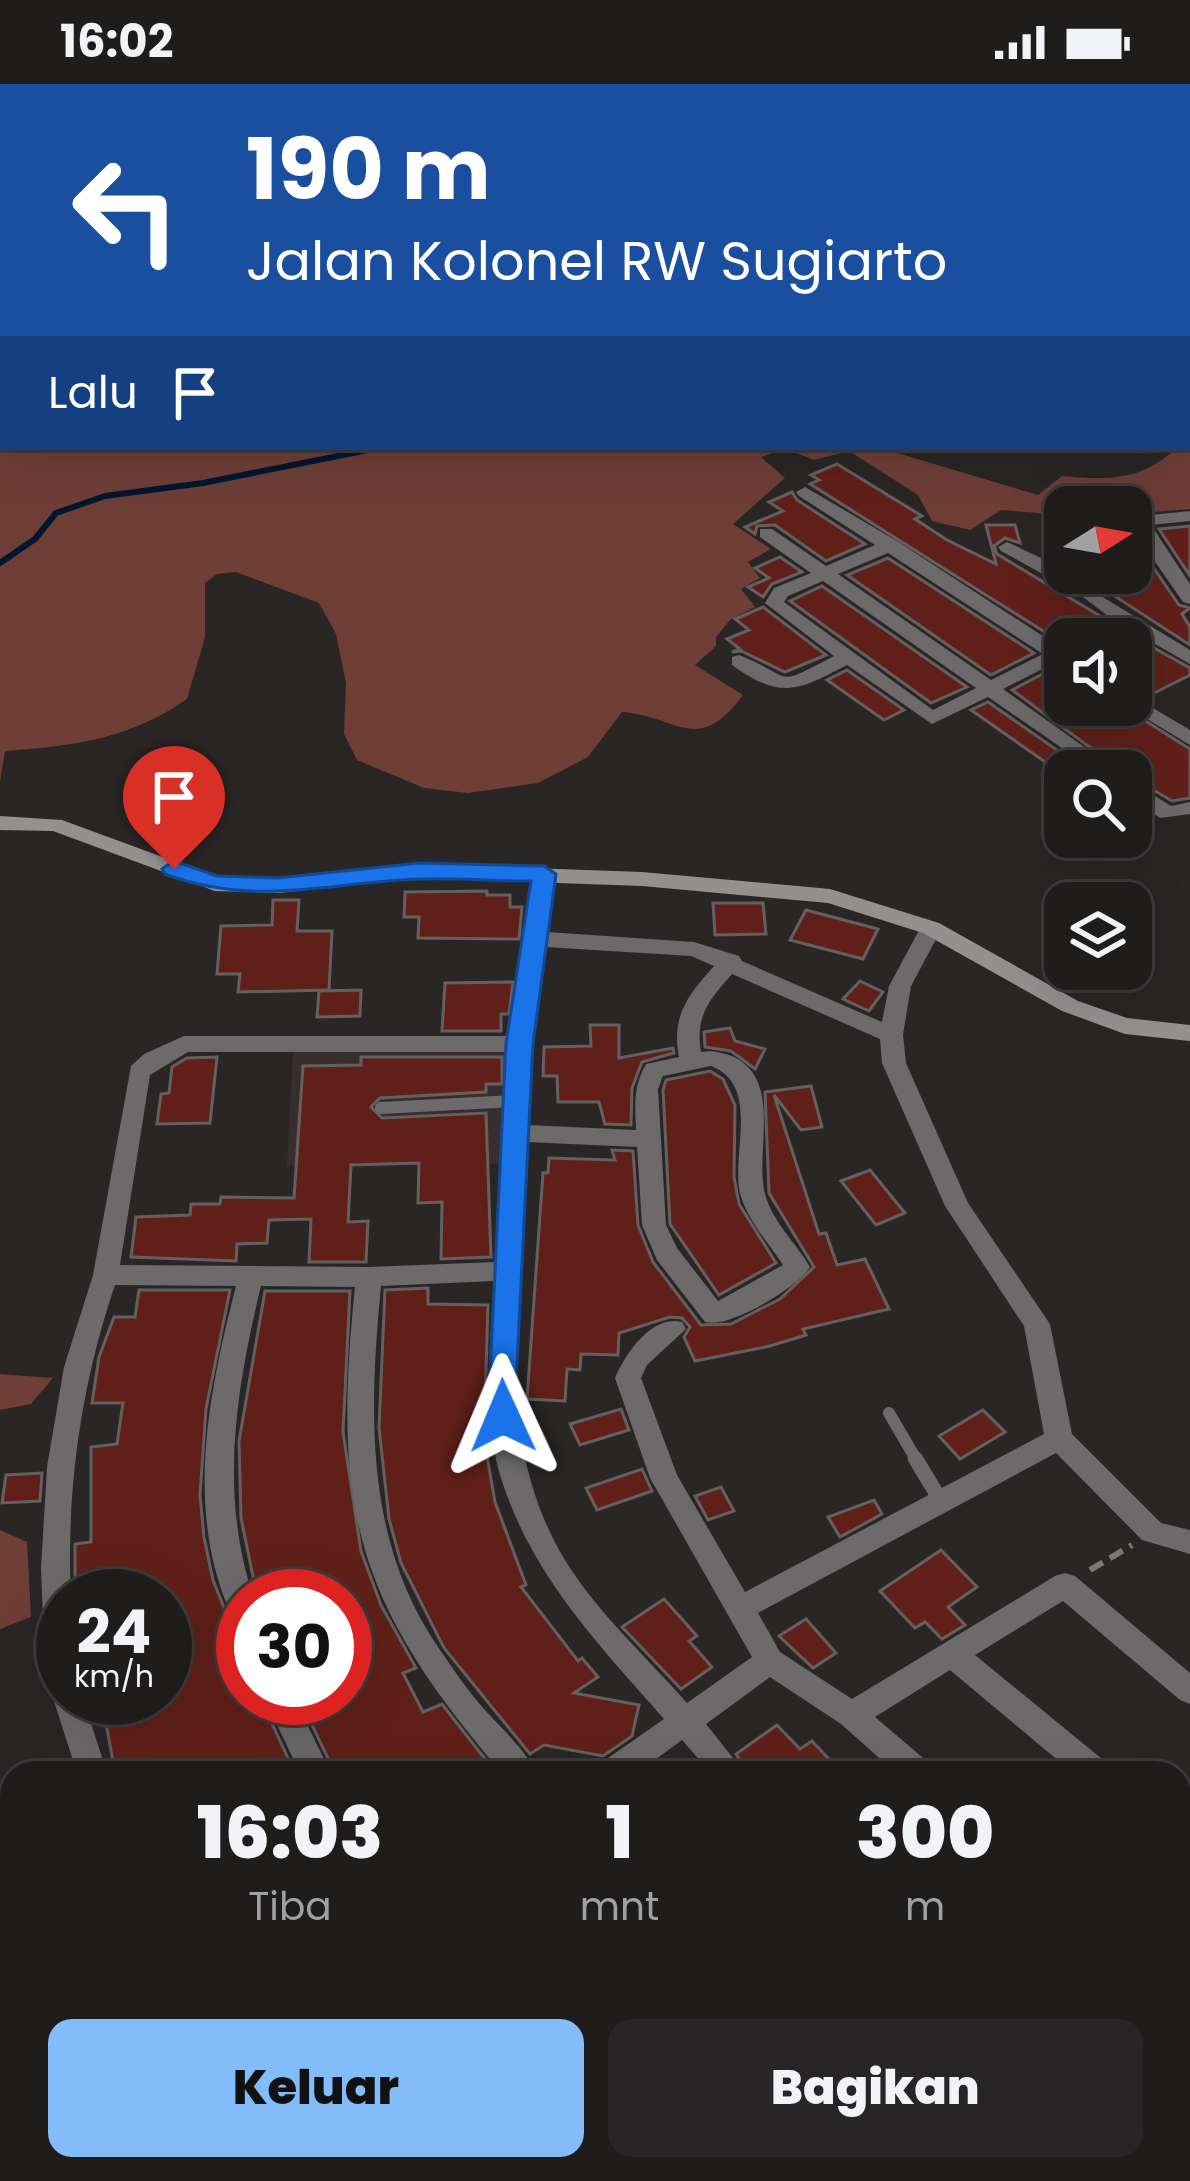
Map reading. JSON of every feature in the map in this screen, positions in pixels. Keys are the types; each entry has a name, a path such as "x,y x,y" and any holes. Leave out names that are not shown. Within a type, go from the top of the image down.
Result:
{"main road":[{"path":"0,823 55,825 215,884 278,886 419,871 544,874 830,896 931,928 1070,1006 1124,1026 1190,1033"}],"street":[{"path":"805,492 1044,643"},
{"path":"1152,520 1190,516"},
{"path":"766,533 1078,750"},
{"path":"891,545 772,599 845,658 932,718 1044,663"},
{"path":"1152,545 1190,598"},
{"path":"1007,547 1044,566"},
{"path":"1092,594 1122,618"},
{"path":"1152,636 1190,658"},
{"path":"739,661 773,687 786,688 845,658"},
{"path":"1152,715 1190,739"},
{"path":"1152,802 1167,813 1190,808"},
{"path":"544,874 520,1044 506,1271 503,1416 515,1481 548,1558 719,1761"},
{"path":"931,928 900,986 891,1035 894,1064 934,1165 1037,1324 1059,1438 1153,1532 1190,1542"},
{"path":"535,939 674,945 731,961 891,1035"},
{"path":"692,1061 683,1028 686,1015 731,961"},
{"path":"59,1569 57,1509 70,1410 91,1314 106,1275 139,1072 184,1044 520,1044"},
{"path":"692,1061 729,1061 743,1073 754,1115 752,1193 770,1231 796,1262 795,1271 714,1315 666,1252 654,1225 651,1139 650,1074 692,1061"},
{"path":"516,1133 651,1139"},
{"path":"106,1275 369,1277 506,1271"},
{"path":"232,1569 220,1522 218,1451 228,1364 251,1275"},
{"path":"369,1277 355,1388 365,1517 402,1622 462,1708 510,1761"},
{"path":"673,1329 636,1359 628,1378 664,1478 770,1661 853,1715 905,1761"},
{"path":"741,1608 1059,1438"},
{"path":"853,1715 1064,1586 1190,1691"},
{"path":"952,1654 1081,1761"},
{"path":"629,1761 770,1661"},
{"path":"77,1725 88,1761"},
{"path":"292,1725 310,1761"}],"lane":[{"path":"381,1108 518,1100"},
{"path":"889,1413 941,1502"}],"path":[{"path":"1064,1586 1153,1532"}],"shaded area":[{"path":"0,450 780,450 761,457 785,478 733,524 771,549 748,562 760,578 741,589 755,607 731,619 716,637 716,646 695,665 743,695 713,724 686,728 622,712 588,757 538,783 468,793 424,788 357,760 344,734 346,683 336,634 319,603 236,572 217,574 205,583 205,637 187,699 122,732 5,751 0,782"},
{"path":"790,450 887,450 1038,495 1044,490 1044,513 1001,510 970,530 932,521 918,495 849,451 814,460"},
{"path":"1176,450 1190,450 1190,509 1152,512 1152,486 1049,486 1062,476 1127,475"},
{"path":"510,1046 507,1164 287,1166 293,1051"},
{"path":"0,1374 53,1378 31,1404 0,1410"},
{"path":"0,1530 27,1542 31,1617 0,1629"}],"building":[{"path":"837,464 922,516 915,519 947,540 996,564 986,525 1015,525 1020,543 1005,538 994,546 997,554 1044,582 1044,594 1063,594 1103,618 1044,618 1044,632 810,484 819,480 811,475"},
{"path":"792,492 797,500 865,544 826,561 775,525 757,526 755,534 745,527 783,511 769,502"},
{"path":"1190,526 1190,576 1159,529"},
{"path":"780,557 802,572 772,584 763,597 748,587 769,578 755,568"},
{"path":"888,558 1034,653 991,675 847,575"},
{"path":"1152,566 1179,605 1190,608 1182,614 1190,627 1190,645 1111,594 1152,594"},
{"path":"822,586 967,687 931,703 790,601"},
{"path":"763,607 826,655 785,672 741,651 732,652 740,649 727,639 749,630 735,619"},
{"path":"1152,647 1190,668 1190,675 1152,694"},
{"path":"847,670 904,710 884,720 827,680"},
{"path":"1044,673 1044,714 1012,690"},
{"path":"988,702 1057,750 1044,750 1044,761 971,710"},
{"path":"1152,725 1190,749 1190,798 1172,801 1152,789 1152,750 1093,750 1061,726"},
{"path":"487,891 487,895 510,895 510,907 522,907 519,939 418,938 419,917 404,917 405,892"},
{"path":"273,900 299,900 297,931 332,931 329,990 238,992 240,974 217,974 221,926 272,925"},
{"path":"713,903 763,903 766,934 715,935"},
{"path":"806,910 878,929 863,959 790,940"},
{"path":"860,981 883,992 869,1011 843,999"},
{"path":"513,982 509,1014 501,1014 501,1031 442,1031 445,983"},
{"path":"361,990 360,1016 317,1017 319,991"},
{"path":"590,1025 619,1025 619,1058 673,1048 674,1053 642,1062 632,1088 631,1125 605,1124 599,1102 558,1102 557,1076 543,1076 544,1047 591,1046"},
{"path":"730,1028 735,1041 765,1049 755,1069 731,1051 705,1047 704,1032"},
{"path":"217,1057 210,1123 157,1124 161,1094 169,1093 172,1067 187,1058"},
{"path":"361,1057 502,1057 502,1084 486,1084 486,1092 380,1098 371,1107 382,1118 486,1113 491,1257 441,1259 442,1202 418,1203 419,1163 351,1165 348,1222 368,1221 366,1262 309,1262 311,1219 269,1220 267,1243 237,1244 236,1261 131,1257 136,1217 190,1215 191,1204 220,1204 221,1197 294,1198 303,1066 361,1065"},
{"path":"710,1071 723,1079 735,1105 734,1177 739,1204 776,1263 719,1295 670,1224 663,1090 666,1080"},
{"path":"811,1086 822,1127 801,1130 774,1095 819,1234 826,1233 837,1265 865,1259 889,1309 803,1329 806,1335 770,1346 695,1361 684,1337 690,1327 682,1318 670,1317 619,1333 618,1355 581,1354 580,1370 567,1369 565,1401 527,1399 543,1173 548,1173 549,1158 615,1160 612,1150 633,1151 638,1225 653,1262 701,1325 731,1324 780,1299 814,1267 769,1193 765,1092"},
{"path":"870,1170 905,1213 876,1225 841,1181"},
{"path":"428,1288 428,1304 488,1305 484,1439 495,1502 526,1585 521,1587 578,1661 582,1658 598,1677 574,1693 639,1705 632,1736 603,1756 544,1745 530,1754 444,1648 401,1563 389,1519 379,1428 385,1290"},
{"path":"139,1290 230,1290 206,1409 200,1495 216,1588 216,1725 273,1725 289,1761 113,1761 106,1725 192,1725 192,1569 75,1569 75,1544 91,1542 91,1447 117,1444 123,1403 92,1403 99,1357 114,1317 135,1317"},
{"path":"265,1291 350,1291 343,1432 368,1569 251,1569 241,1518 239,1441"},
{"path":"621,1409 629,1430 580,1445 570,1424"},
{"path":"983,1410 1005,1432 960,1459 939,1436"},
{"path":"642,1469 652,1491 597,1510 586,1488"},
{"path":"42,1473 40,1501 2,1503 6,1475"},
{"path":"721,1487 734,1511 708,1520 695,1496"},
{"path":"874,1500 882,1514 840,1537 828,1517"},
{"path":"941,1550 977,1587 948,1607 965,1625 942,1639 925,1622 915,1628 880,1591"},
{"path":"372,1581 416,1668 403,1673 423,1712 442,1704 487,1761 329,1761 312,1725 372,1725"},
{"path":"664,1599 697,1636 689,1641 712,1667 681,1689 622,1627"},
{"path":"806,1619 836,1653 813,1668 779,1636"},
{"path":"777,1725 800,1749 812,1741 831,1761 741,1761 736,1754"}],"waterway":[{"path":"0,563 35,539 56,513 105,496 203,483 368,450"}],"route":[{"path":"174,869 215,884 278,886 419,871 544,874 520,1044 506,1271 503,1416"}]}
